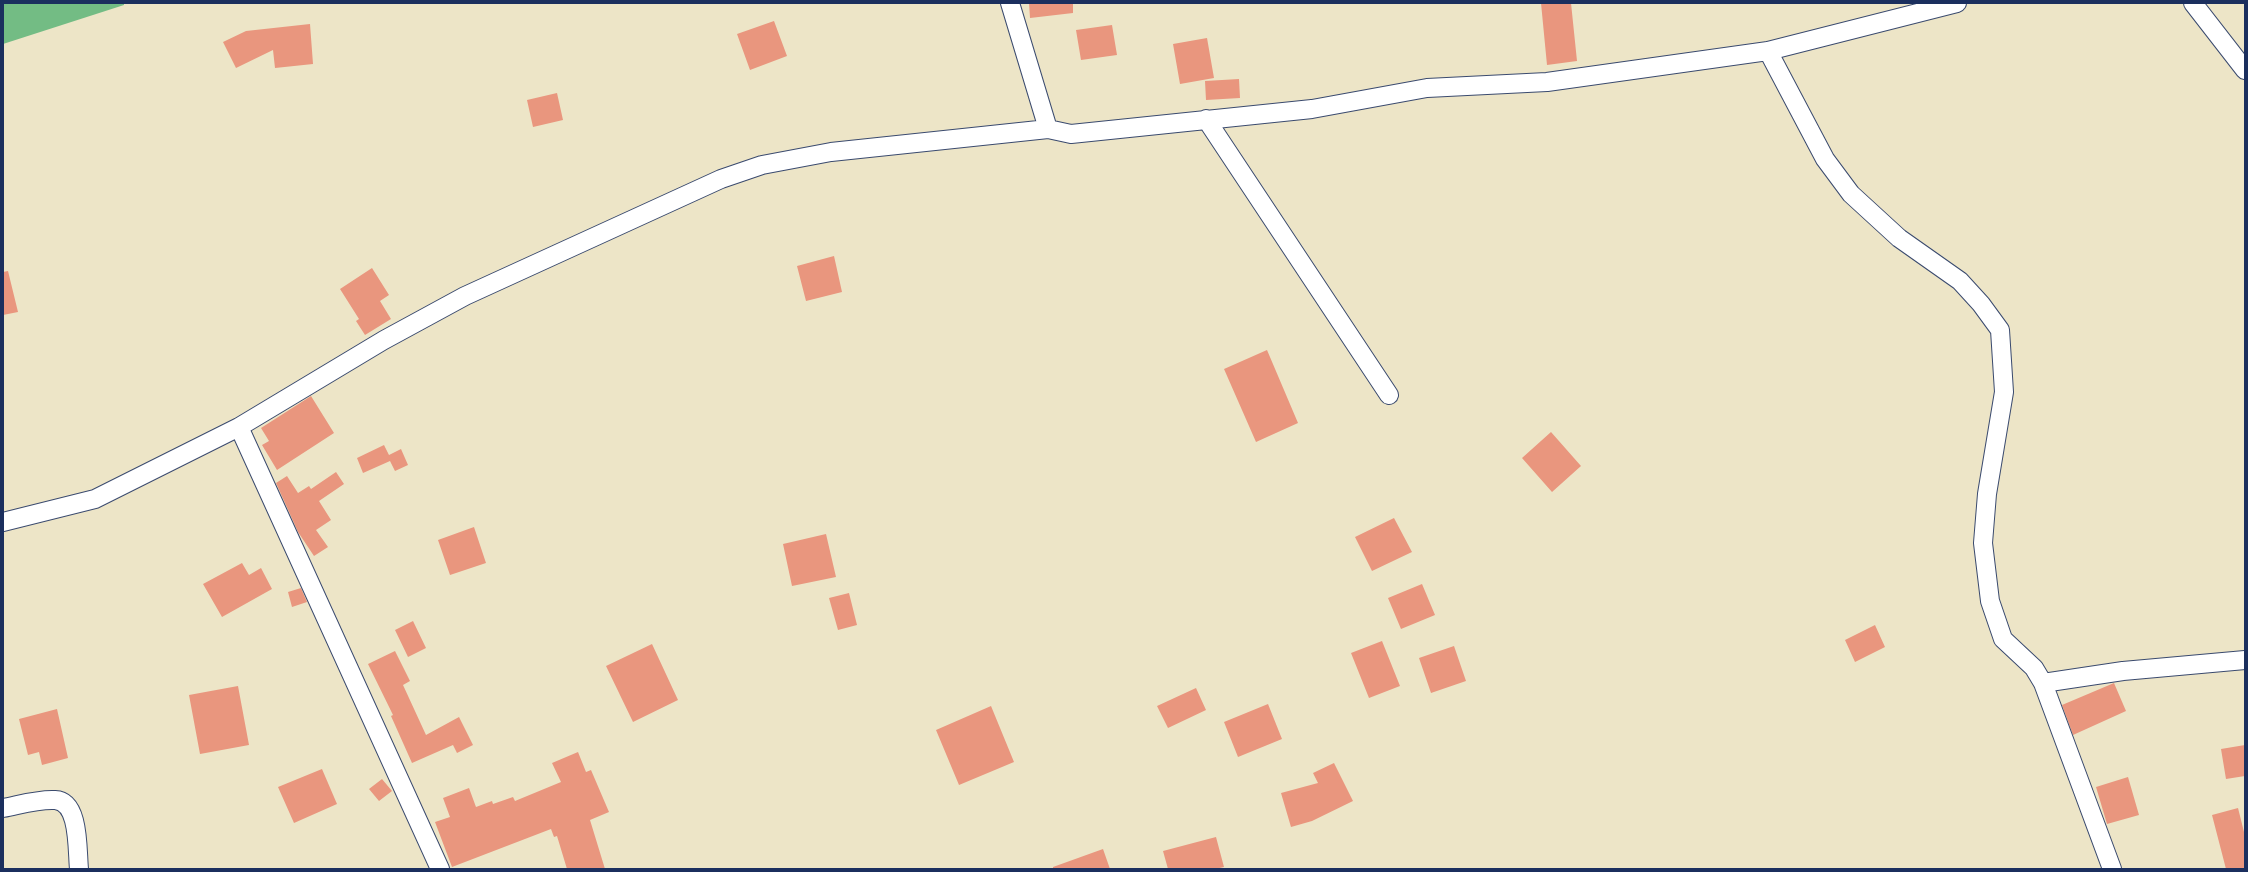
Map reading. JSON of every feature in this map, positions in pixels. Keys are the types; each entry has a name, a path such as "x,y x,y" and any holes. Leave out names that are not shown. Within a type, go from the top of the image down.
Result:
{"street":[{"path":"1010,3 1048,129"},
{"path":"3,522 95,499 239,427 384,340 465,296 721,179 762,165 831,152 1048,129 1071,134 1312,109 1427,88 1547,82 1768,51 1957,3"},
{"path":"2193,3 2245,70"},
{"path":"1768,51 1826,159 1851,194 1899,238 1960,282 1981,304 2000,330 2004,392 1987,494 1983,543 1990,601 2003,639 2034,668 2043,682 2112,869"},
{"path":"1206,119 1389,394"},
{"path":"239,427 440,869"},
{"path":"2043,682 2123,671 2245,660"},
{"path":"3,808 55,800 65,803 74,816 79,869"}],"green space":[{"path":"3,3 124,3 124,5 3,44"}],"building":[{"path":"1029,3 1073,3 1073,13 1030,18"},
{"path":"1541,3 1571,3 1577,61 1547,65"},
{"path":"774,21 787,56 750,70 737,34"},
{"path":"310,24 313,64 275,68 273,50 236,68 223,42 246,31"},
{"path":"1112,25 1117,55 1081,60 1076,30"},
{"path":"1207,38 1214,78 1180,84 1173,44"},
{"path":"1239,79 1240,98 1206,100 1205,81"},
{"path":"557,93 563,120 533,127 527,100"},
{"path":"834,256 842,292 806,301 797,266"},
{"path":"372,268 389,295 380,301 391,319 365,335 356,321 359,319 340,289"},
{"path":"8,271 18,312 3,315 3,272"},
{"path":"1267,350 1298,423 1256,442 1224,369"},
{"path":"311,396 334,433 277,470 262,445 269,441 261,428"},
{"path":"1551,432 1581,466 1552,492 1522,458"},
{"path":"384,445 389,455 401,449 408,465 395,471 390,461 363,473 357,458"},
{"path":"336,472 344,484 319,501 331,520 316,530 328,547 314,556 298,532 276,483 287,476 298,493 309,486 311,489"},
{"path":"1394,518 1412,552 1372,571 1355,537"},
{"path":"474,527 486,563 450,575 438,540"},
{"path":"826,534 836,577 792,586 783,544"},
{"path":"242,563 249,575 261,568 272,589 222,617 203,584"},
{"path":"1422,584 1435,615 1401,629 1388,598"},
{"path":"301,588 307,602 292,607 288,592"},
{"path":"849,593 857,625 838,630 829,598"},
{"path":"413,621 426,648 408,657 395,630"},
{"path":"1875,625 1885,647 1855,662 1845,640"},
{"path":"1382,641 1400,686 1369,698 1351,653"},
{"path":"652,644 678,700 633,722 606,666"},
{"path":"1454,646 1466,681 1431,693 1419,658"},
{"path":"395,651 410,681 403,685 426,735 459,717 473,745 457,753 453,745 412,763 391,716 393,715 368,664"},
{"path":"2114,683 2126,711 2073,735 2062,705"},
{"path":"238,686 249,745 200,754 189,695"},
{"path":"1196,688 1206,710 1168,728 1157,706"},
{"path":"1268,704 1282,739 1238,757 1224,722"},
{"path":"991,706 1014,762 959,785 936,730"},
{"path":"57,709 68,758 42,765 39,752 28,755 19,719"},
{"path":"2245,745 2245,776 2226,779 2221,749"},
{"path":"578,752 586,772 591,770 609,812 590,820 605,869 567,869 557,836 554,837 551,829 452,867 435,822 450,817 443,798 469,788 476,807 492,801 493,804 513,797 515,801 561,782 552,763"},
{"path":"1334,763 1353,801 1312,821 1291,827 1281,793 1318,783 1313,773"},
{"path":"322,769 337,804 294,823 278,787"},
{"path":"2128,777 2139,815 2107,824 2096,787"},
{"path":"382,779 392,791 379,801 369,789"},
{"path":"2238,808 2245,836 2245,869 2226,869 2212,815"},
{"path":"1216,837 1224,867 1215,869 1168,869 1163,851"},
{"path":"1103,849 1110,869 1053,869 1053,867"}]}
